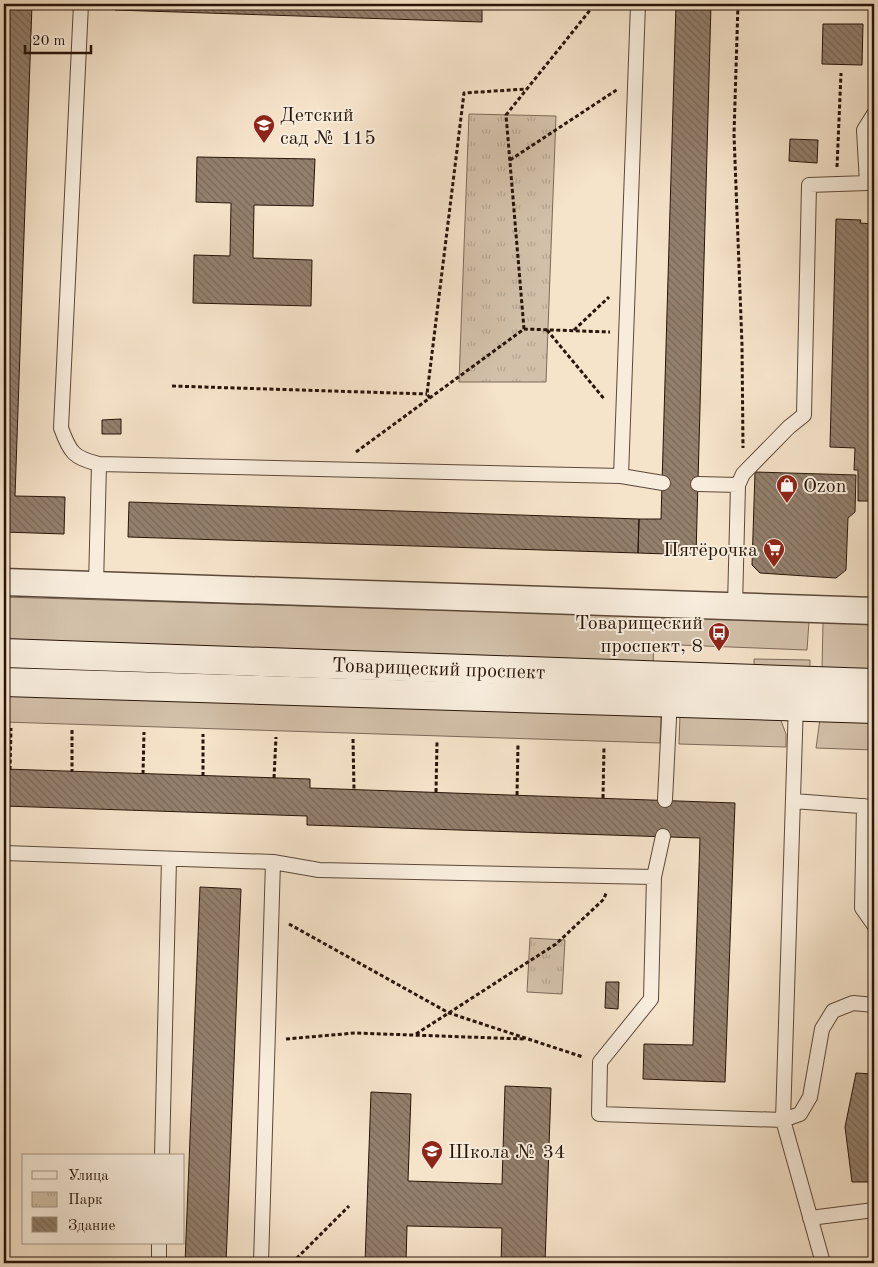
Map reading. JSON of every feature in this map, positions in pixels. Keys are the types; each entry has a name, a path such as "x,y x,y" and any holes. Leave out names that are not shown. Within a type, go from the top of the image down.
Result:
{"street":[{"path":"4,582 874,611"},
{"name":"Товарищеский проспект","path":"4,654 670,676 796,693 874,709"},
{"name":"Товарищеский проспект","path":"4,682 670,703 796,693 874,683"}],"lane":[{"path":"81,4 61,428 67,446 81,460 99,464 621,476 663,483"},
{"path":"621,476 638,4"},
{"path":"735,606 740,480 789,427 804,415 809,185 871,186 864,130 874,114"},
{"path":"96,585 99,464"},
{"path":"698,484 740,480"},
{"path":"665,800 670,676"},
{"path":"796,693 783,1120 823,1263"},
{"path":"793,801 869,806 862,908 874,925"},
{"path":"663,836 654,877 651,999 600,1062 599,1114 783,1120 800,1114 810,1096 822,1029 833,1011 853,1003 874,1005"},
{"path":"4,853 273,862 319,870 654,877"},
{"path":"162,1154 169,858"},
{"path":"261,1263 273,862"},
{"path":"810,1218 874,1210"},
{"path":"159,1244 159,1263"}],"path":[{"path":"524,329 506,115 595,4"},
{"path":"738,4 734,134 742,345 740,480"},
{"path":"836,184 841,73"},
{"path":"510,160 635,78"},
{"path":"428,396 464,93 526,89"},
{"path":"573,331 628,280"},
{"path":"332,470 428,396 524,329 626,332"},
{"path":"546,330 622,422"},
{"path":"172,386 428,396"},
{"path":"10,770 11,728"},
{"path":"72,730 72,772"},
{"path":"143,774 144,732"},
{"path":"203,734 203,776"},
{"path":"274,778 276,737"},
{"path":"353,739 354,790"},
{"path":"436,792 437,742"},
{"path":"517,795 518,744"},
{"path":"603,798 604,747"},
{"path":"415,1035 556,944 604,899 611,876"},
{"path":"271,914 449,1014 600,1062"},
{"path":"268,1040 355,1033 530,1040"},
{"path":"292,1263 349,1206"}],"green space":[{"path":"469,114 556,116 546,382 459,382"},
{"path":"4,597 809,621 807,650 654,644 653,665 4,645"},
{"path":"823,622 874,624 874,670 822,669"},
{"path":"754,659 810,660 810,669 754,668"},
{"path":"4,693 661,714 660,743 4,722"},
{"path":"680,715 780,718 786,734 786,747 679,744"},
{"path":"820,719 874,721 874,750 816,748"},
{"path":"530,938 565,940 562,994 527,992"}],"building":[{"path":"4,4 32,4 15,496 65,497 64,534 4,532"},
{"path":"115,4 482,4 482,22 115,10"},
{"path":"676,4 711,4 696,555 638,553 639,519 661,519"},
{"path":"823,24 863,24 862,65 822,64"},
{"path":"790,139 818,140 817,163 789,161"},
{"path":"197,157 315,159 313,206 254,205 253,258 312,260 311,306 193,303 194,255 230,256 231,203 196,202"},
{"path":"836,219 861,220 860,223 874,224 874,501 858,501 858,470 854,470 855,448 830,447"},
{"path":"121,419 121,434 102,434 102,420"},
{"path":"755,472 856,475 855,512 848,518 846,570 836,578 760,573 752,565"},
{"path":"129,502 639,519 638,553 128,537"},
{"path":"4,769 310,779 310,788 735,803 725,1082 643,1079 644,1044 693,1045 700,838 307,825 307,816 4,806"},
{"path":"200,887 241,889 226,1263 185,1263"},
{"path":"606,982 619,982 618,1009 605,1008"},
{"path":"874,1070 874,1188 870,1187 870,1182 852,1182 845,1127 856,1073 873,1074"},
{"path":"505,1086 551,1088 545,1263 501,1263 502,1228 407,1226 406,1263 365,1263 371,1092 411,1094 408,1181 502,1184"}],"place":[{"name":"Детский сад № 115","path":"264,144"},
{"name":"Ozon","path":"787,504"},
{"name":"Пятёрочка","path":"774,568"},
{"name":"Товарищеский проспект, 8","path":"719,652"},
{"name":"Школа № 34","path":"432,1170"}]}
